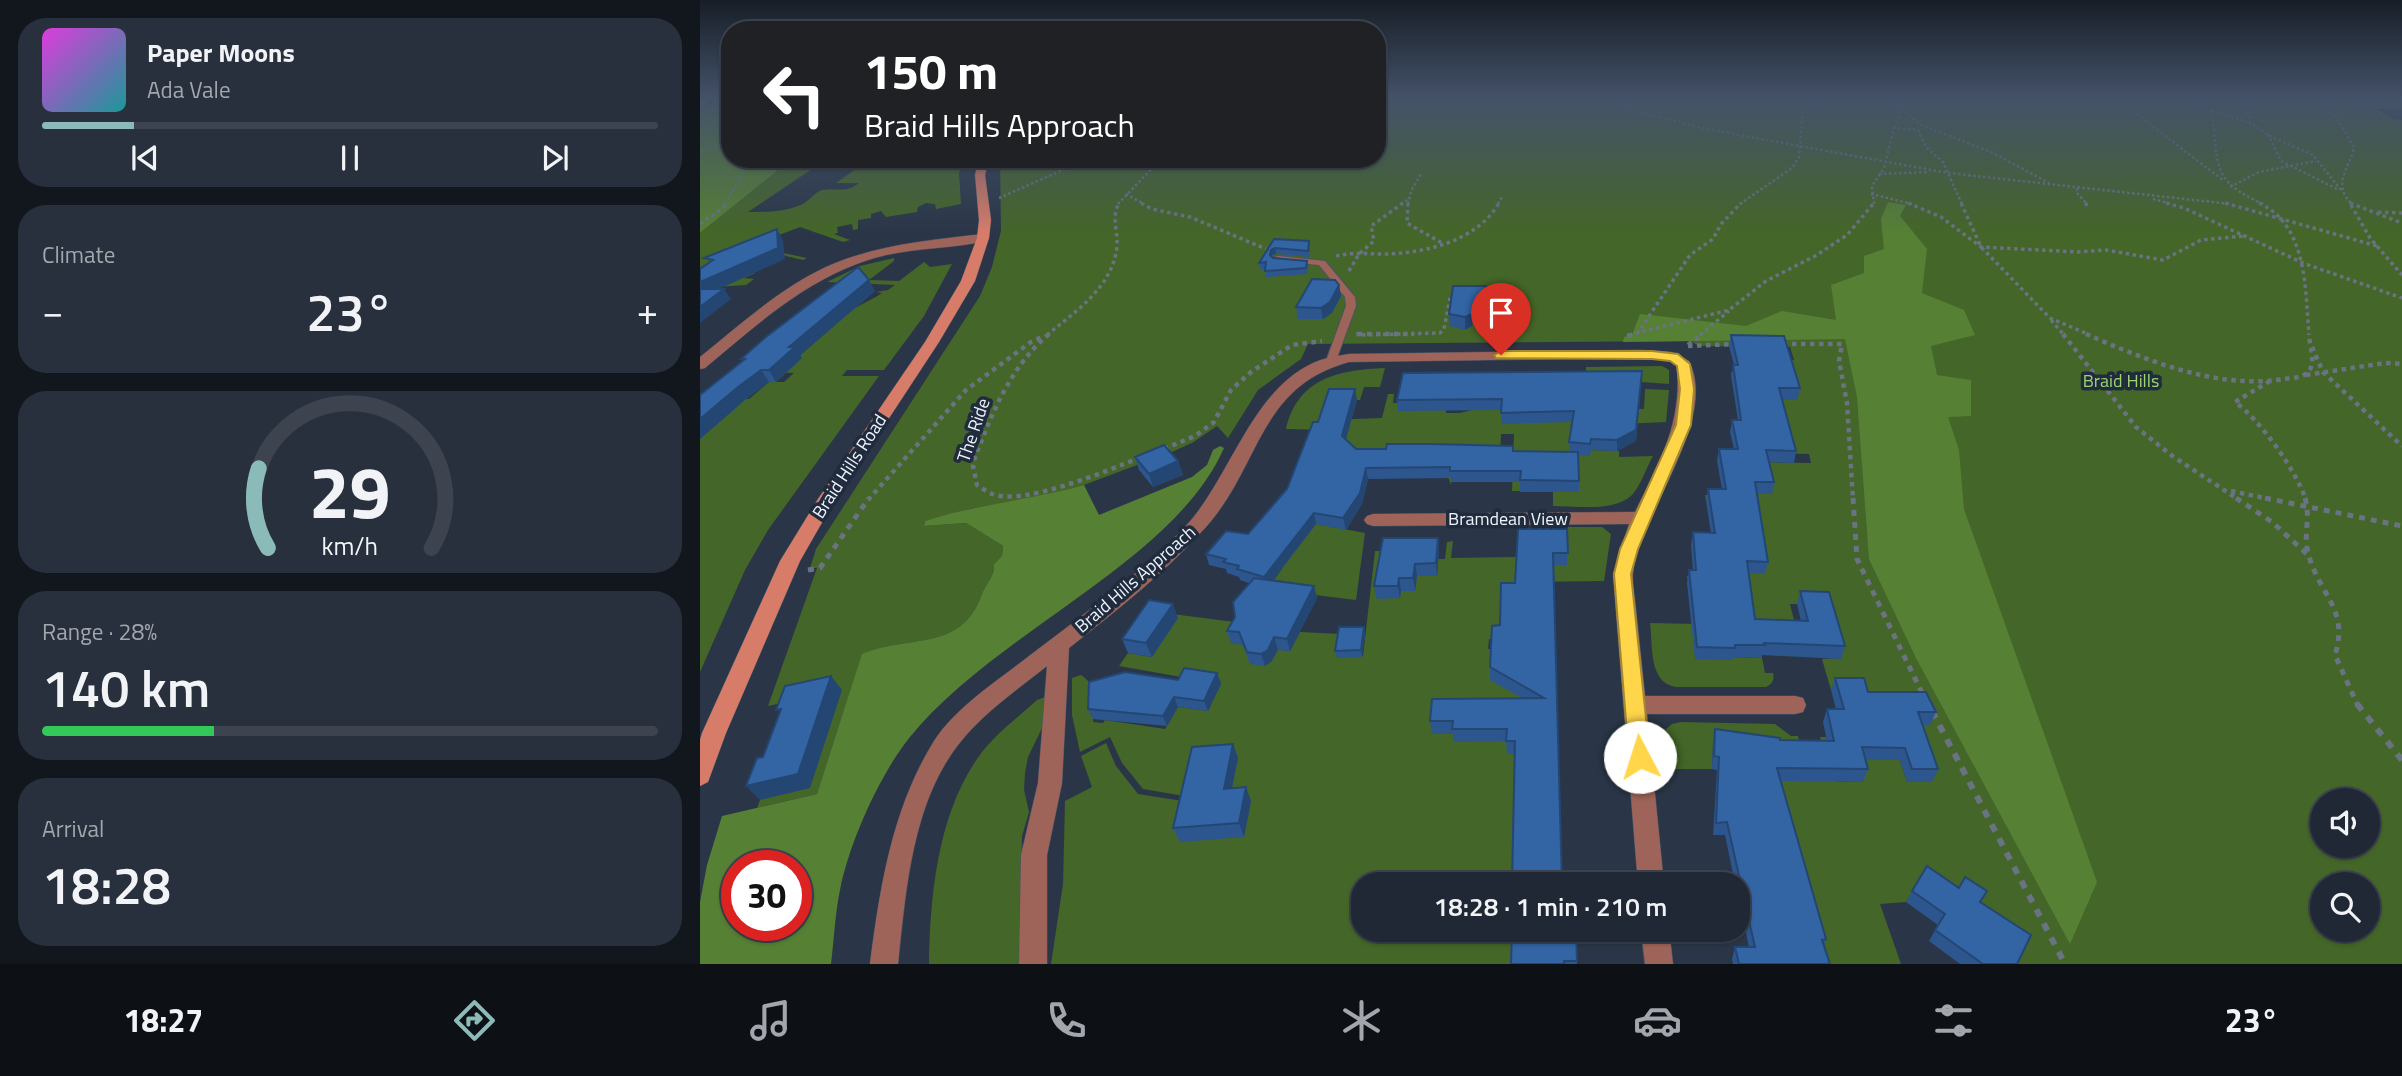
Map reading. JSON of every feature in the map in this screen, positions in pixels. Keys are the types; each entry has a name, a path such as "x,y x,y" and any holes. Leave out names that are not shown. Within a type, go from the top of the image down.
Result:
{"street":[{"name":"Braid Hills Road","path":"700,775 714,733 787,567 824,503 950,314 968,281 983,238 982,168"},
{"path":"700,365 779,301 832,270 887,252 983,238"},
{"path":"1650,872 1623,574 1629,549 1685,420 1687,379 1682,352"},
{"name":"Braid Hills Approach","path":"884,964 904,847 918,796 935,761 968,717 1192,532 1226,489 1267,411 1279,394 1303,374 1331,361 1384,357 1682,352"},
{"name":"Bramdean View","path":"1373,520 1643,518"},
{"name":"Braid Hills Approach","path":"1033,964 1034,855 1050,783 1059,644"},
{"path":"1635,705 1795,705"},
{"path":"1656,942 1658,964"}],"lane":[{"path":"1277,259 1322,262 1351,299 1331,361"}],"path":[{"path":"1785,144 1948,173 2145,197 2210,200 2377,246"},
{"path":"1637,334 1690,255 1713,239 1721,224 1741,203 1792,167 1799,157 1801,144"},
{"path":"1682,352 1690,341 1703,335 1766,281 1817,255 1847,235 1874,204 1871,194 1874,178 1884,169 1890,144"},
{"path":"1925,144 1943,162 1981,247"},
{"path":"1970,144 2056,186"},
{"path":"2176,144 2229,185 2283,218 2303,263 2312,367 2301,376"},
{"path":"2217,144 2222,175 2229,185"},
{"path":"2273,144 2278,156 2290,166 2341,191"},
{"path":"2289,144 2313,155 2351,204 2377,246 2402,275"},
{"path":"2341,191 2345,162 2354,152 2352,144"},
{"path":"700,152 721,145"},
{"path":"2229,185 2259,172 2316,161"},
{"path":"700,224 723,208 746,168"},
{"path":"983,203 1013,194 1070,168"},
{"name":"The Ride","path":"1143,457 1067,485 1031,494 990,494 977,486 973,463 1000,393 1021,360 1094,294 1108,275 1116,246 1114,213 1126,194 1152,168"},
{"path":"1879,174 1900,171 1948,173"},
{"path":"1421,174 1412,186 1407,200 1407,223 1443,243"},
{"path":"2077,188 2077,193 2088,206"},
{"path":"1126,194 1152,209 1190,217 1224,231 1271,252 1277,259"},
{"path":"1871,194 1902,200 1941,217 1981,247 2050,318 2132,424 2175,458 2269,519 2308,556"},
{"path":"1322,262 1340,254 1405,252 1443,243 1465,234 1488,219 1496,211 1502,197"},
{"path":"2145,197 2184,208 2303,263 2402,298"},
{"path":"1347,277 1359,254 1374,242 1371,226 1407,200"},
{"path":"2351,204 2402,223"},
{"path":"2359,217 2372,212 2402,213"},
{"path":"1981,247 2078,252 2106,250 2163,260 2189,242 2217,236 2244,236"},
{"path":"1357,325 1358,334 1437,334 1444,329 1450,298"},
{"path":"1624,355 1623,337 1729,310"},
{"path":"2050,318 2170,368 2232,379 2271,381 2385,363 2402,363"},
{"path":"824,561 871,495 966,390 1031,342 1047,336"},
{"path":"1156,452 1182,442 1214,422 1236,384 1292,345 1306,341 1337,341"},
{"path":"2309,342 2323,372 2402,446"},
{"path":"1682,352 1737,344"},
{"path":"1776,344 1842,344 1839,361 1847,403 1857,559 1906,662 2065,964"},
{"path":"2271,381 2235,402 2256,419 2260,429 2299,478 2310,526 2305,545 2308,556 2342,628 2342,641 2335,656 2343,684 2364,717 2402,760"},
{"path":"2228,490 2402,526"}],"green space":[{"path":"700,144 721,144 721,168 781,168 700,233"},
{"name":"Braid Hills","path":"1386,144 2402,144 2402,964 2014,964 1921,877 1906,902 1880,904 1901,964 1797,964 1750,900 1750,872 1736,872 1724,787 1713,742 1712,769 1666,769 1665,730 1672,724 1681,722 1775,724 1791,736 1798,736 1809,781 1831,780 1820,737 1826,737 1838,782 1863,782 1857,760 1900,760 1907,782 1931,782 1859,691 1831,690 1822,659 1841,658 1825,604 1790,604 1797,633 1776,633 1733,657 1762,658 1765,673 1774,675 1770,685 1766,687 1676,687 1667,684 1656,671 1650,623 1698,624 1687,576 1693,576 1755,502 1706,501 1705,495 1738,496 1758,462 1811,463 1809,454 1769,453 1730,430 1785,430 1731,372 1759,373 1780,360 1794,360 1790,347 1699,346 1690,341 1308,344 1301,359 1258,390 1228,438 1217,426 1192,443 1174,451 1084,485 1050,495 970,509 925,521 924,526 966,523 1003,546 1002,556 994,564 992,575 973,613 947,634 863,654 817,794 757,808 760,800 841,690 768,706 817,568 810,568 816,549 980,296 992,267 1001,231 1000,168 1386,168"},
{"path":"781,168 814,168 748,212 786,209 801,205 822,190 850,188 859,183 836,183 857,168 961,168 961,204 936,209 935,204 926,203 918,207 917,212 886,217 881,211 871,214 871,218 858,220 858,229 853,230 852,224 837,227 838,233 834,234 850,240 843,242 800,227 750,246 807,258 803,260 773,253 736,268 755,273 744,278 754,279 746,285 700,288 700,233"},
{"path":"1888,202 1906,205 1900,216 1927,249 1922,293 1964,310 1975,335 1931,346 1937,375 1971,380 1971,416 1948,417 1959,450 1964,509 2097,882 2070,944 1916,658 1869,559 1857,397 1845,339 1623,342 1624,337 1632,335 1640,314 1746,326 1782,311 1836,320 1831,285 1864,273 1864,256 1884,249 1881,219"},
{"path":"894,258 894,261 869,280 899,281 924,262 930,267 952,264 924,316 884,370 847,370 842,376 879,376 768,530 745,570 700,672 700,437 731,412 731,398 749,399 769,382 784,382 794,373 769,372 796,359 851,311 882,293 876,292 888,290 895,285 827,282 860,266"},
{"path":"1662,366 1669,370 1669,384 1613,380 1623,408 1644,409 1645,389 1669,390 1666,422 1576,426 1589,455 1591,450 1619,451 1619,457 1653,456 1638,487 1623,501 1594,507 1553,506 1553,492 1579,492 1522,471 1520,491 1512,491 1514,434 1501,434 1500,458 1454,457 1451,485 1449,479 1389,455 1384,479 1381,479 1383,460 1317,524 1365,533 1356,600 1250,587 1270,585 1282,569 1326,430 1286,429 1300,398 1322,380 1351,371 1385,368 1380,387 1364,387 1360,400 1331,400 1352,419 1382,418 1388,394 1394,394 1393,403 1400,403 1399,411 1414,411 1415,402 1447,403 1446,413 1460,413 1586,381 1586,367"},
{"path":"1220,446 1224,448 1201,487 1153,539 975,674 929,715 910,737 877,789 844,871 831,964 700,964 700,902 707,865 722,816 817,794 862,654 947,634 973,613 992,576 994,564 1002,556 1003,546 966,523 924,526 925,521 964,510 1084,485 1099,515 1192,477 1207,465 1213,450"},
{"path":"1567,527 1602,527 1611,534 1604,581 1525,582 1548,638 1489,639 1488,649 1523,648 1497,684 1557,683 1557,696 1550,696 1479,730 1557,754 1559,762 1515,763 1515,872 1351,872 1351,942 1513,942 1512,964 1051,964 1063,884 1065,801 1092,787 1081,756 1106,743 1116,766 1138,794 1189,802 1190,797 1143,789 1122,763 1110,737 1080,752 1072,715 1072,678 1081,675 1093,690 1093,722 1103,723 1105,720 1165,729 1178,707 1208,711 1221,684 1119,666 1128,653 1152,657 1157,612 1242,623 1232,643 1290,651 1300,632 1341,634 1363,656 1375,551 1385,551 1401,591 1417,571 1437,576 1438,559 1445,559 1447,542 1453,541 1451,558 1517,557 1517,565 1567,565"},
{"path":"1045,697 1044,724 1028,757 1025,773 1024,790 1029,812 1022,836 1019,964 929,964 939,854 955,800 967,775 988,745 1037,700"}],"building":[{"path":"777,229 778,248 700,282 700,269 713,260 704,258"},
{"path":"1274,239 1309,241 1308,251 1275,248 1270,255 1273,258 1307,261 1306,268 1265,271 1266,262 1259,263"},
{"path":"858,267 869,280 789,347 795,347 769,370 761,370 700,419 700,395 745,359 741,359 766,337"},
{"path":"1312,279 1335,280 1339,285 1330,302 1321,308 1296,307"},
{"path":"1453,286 1486,286 1483,314 1465,317 1449,314"},
{"path":"700,289 724,289 700,307"},
{"path":"1731,335 1784,336 1800,388 1779,388 1796,451 1766,450 1774,482 1755,482 1768,562 1747,561 1755,619 1808,621 1800,591 1829,592 1845,646 1764,643 1765,645 1735,645 1735,648 1697,647 1689,570 1696,570 1693,532 1715,533 1708,489 1726,489 1719,449 1738,449 1732,420 1741,420 1733,365 1738,365"},
{"path":"1642,371 1636,430 1617,440 1591,439 1590,444 1569,442 1574,411 1501,413 1502,399 1397,400 1403,373"},
{"path":"1329,389 1355,389 1342,436 1356,449 1386,449 1387,444 1430,444 1513,446 1513,451 1578,452 1579,481 1520,480 1521,471 1450,471 1450,467 1366,468 1360,493 1343,518 1314,513 1264,577 1237,569 1239,566 1223,562 1226,559 1206,554 1226,531 1248,534 1287,489 1313,422 1318,422"},
{"path":"1164,445 1178,461 1149,474 1135,457"},
{"path":"1518,529 1567,529 1568,553 1553,553 1562,872 1512,872 1515,741 1506,741 1507,729 1452,729 1453,721 1430,721 1432,699 1544,698 1490,667 1492,626 1500,625 1501,583 1515,583"},
{"path":"1383,538 1438,538 1436,563 1415,564 1413,578 1399,578 1398,586 1374,586"},
{"path":"1254,578 1314,586 1287,639 1274,637 1268,650 1261,654 1247,652 1239,632 1227,631 1235,617 1233,602"},
{"path":"1149,600 1173,604 1146,643 1122,639"},
{"path":"1339,627 1364,627 1361,650 1335,651"},
{"path":"1184,668 1217,673 1204,701 1174,697 1163,716 1088,709 1089,682 1125,672 1178,680"},
{"path":"831,676 798,774 746,786 757,758 763,757 781,709 776,710 785,686"},
{"path":"1835,678 1864,678 1868,692 1926,692 1936,712 1918,712 1938,769 1912,769 1905,748 1862,747 1868,769 1777,768 1826,939 1822,940 1830,964 1739,964 1735,947 1755,947 1750,925 1750,872 1738,872 1727,822 1716,823 1719,757 1714,756 1715,729 1780,740 1834,741 1827,709 1844,709"},
{"path":"1233,744 1224,789 1246,787 1239,823 1173,828 1192,747"},
{"path":"1927,866 1959,888 1965,877 1987,891 1980,902 2031,935 2017,964 1983,964 1935,930 1945,914 1912,891"},
{"path":"1512,942 1576,942 1577,961 1564,961 1564,964 1511,964"}],"route":[{"path":"1501,355 1652,355 1674,357 1684,364 1687,404 1683,425 1624,563 1623,586 1640,757"}]}
